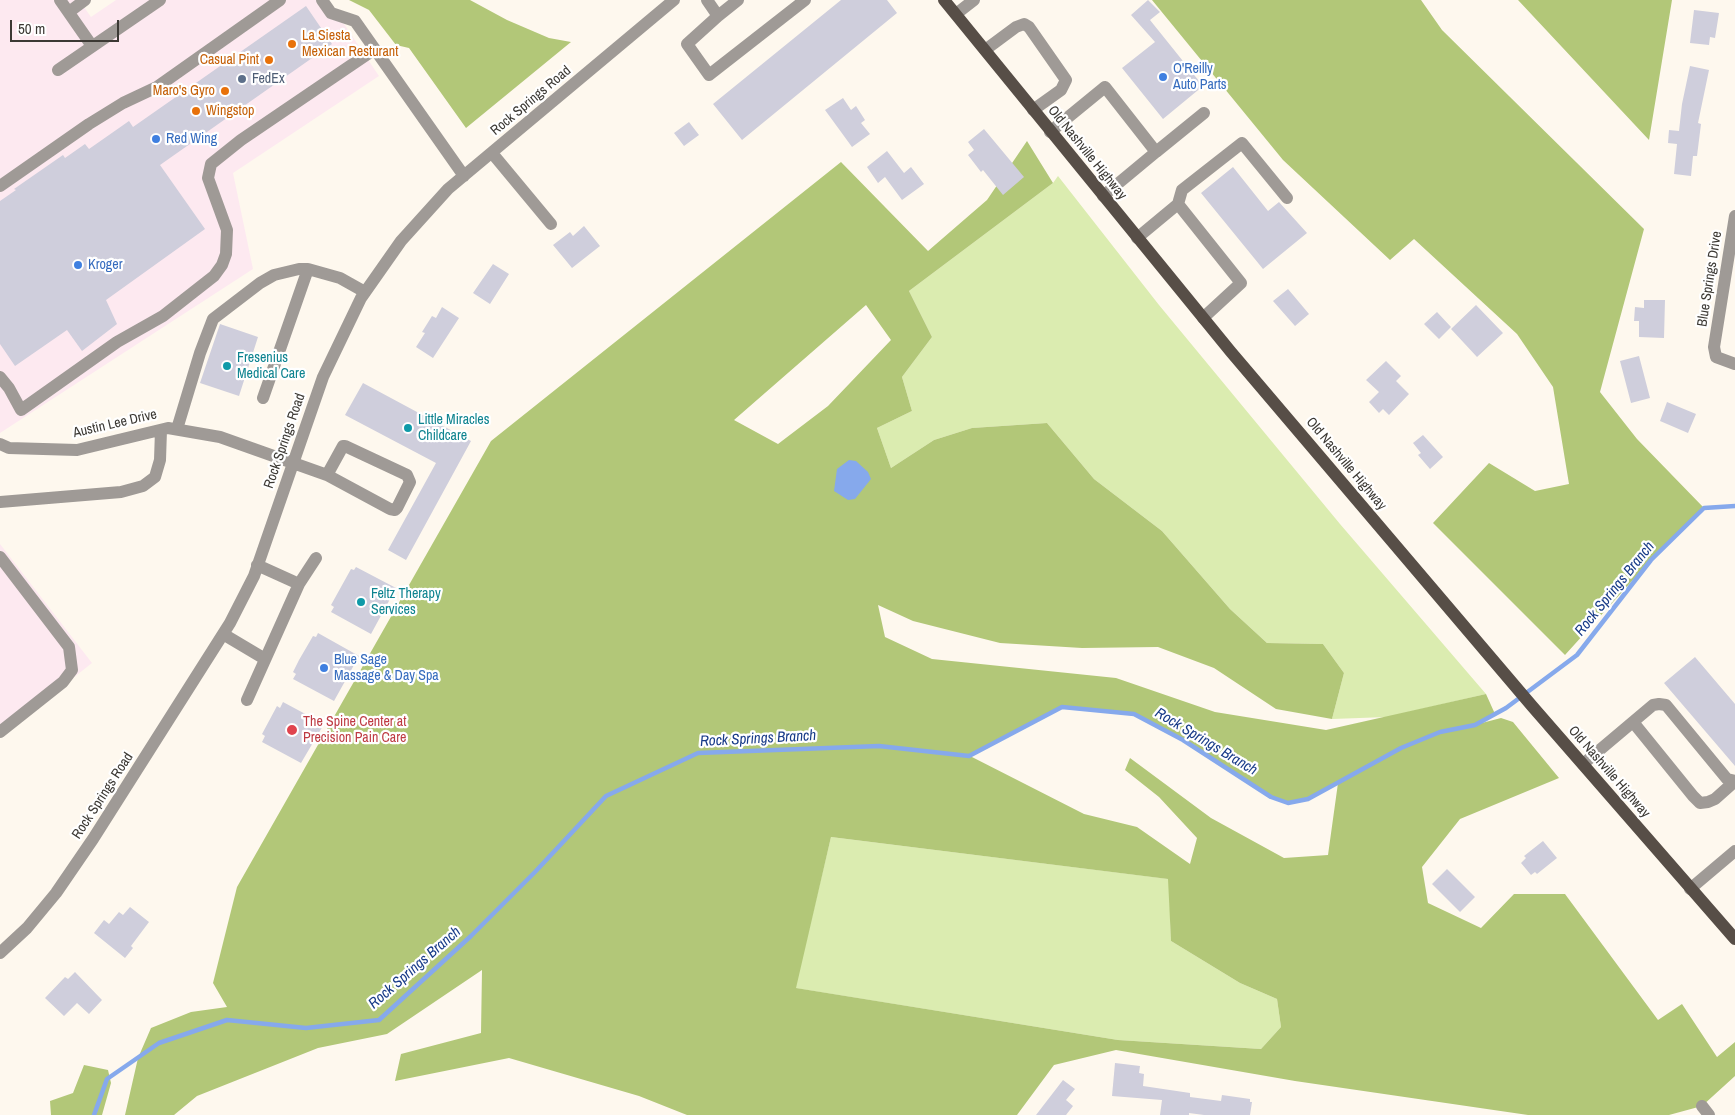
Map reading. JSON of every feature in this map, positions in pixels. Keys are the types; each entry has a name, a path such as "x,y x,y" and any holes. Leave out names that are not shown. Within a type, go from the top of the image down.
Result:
{"main road":[{"name":"Old Nashville Highway","path":"944,0 1203,318 1532,706 1735,939"}],"street":[{"path":"60,0 92,46"},
{"path":"69,12 85,0"},
{"path":"58,70 160,0"},
{"path":"0,186 89,124 123,103 157,87 280,0"},
{"path":"322,0 331,13 355,21 464,176"},
{"name":"Rock Springs Road","path":"0,953 27,928 56,893 93,839 223,634 254,576 323,377 366,292 402,241 448,189 674,0"},
{"path":"707,0 718,16"},
{"path":"738,0 686,44 709,75 805,0"},
{"path":"956,14 974,0"},
{"path":"985,50 1016,27 1024,24 1029,27 1066,80 1061,90 1033,110"},
{"path":"0,377 9,388 21,410 118,342 163,316 214,276 222,265 226,254 227,230 208,178 211,164 241,140 375,49"},
{"path":"1050,132 1105,87 1156,152"},
{"path":"1103,196 1204,113"},
{"path":"1137,238 1178,204 1182,190 1242,143 1287,198"},
{"path":"492,153 551,224"},
{"path":"1178,204 1241,283 1203,318"},
{"name":"Blue Springs Drive","path":"1735,216 1714,347 1716,357 1735,364"},
{"path":"177,429 200,352 213,319 260,283 274,275 299,269 340,278 366,292"},
{"path":"263,398 308,270"},
{"name":"Austin Lee Drive","path":"0,444 9,448 77,450 168,428 220,437 327,475 390,510 397,508 410,482 407,475 345,446 343,446 327,475"},
{"path":"0,502 121,492 143,486 155,476 158,468 161,430"},
{"path":"0,557 69,647 72,670 63,682 0,732"},
{"path":"247,700 299,584 316,558"},
{"path":"257,565 299,584"},
{"path":"223,634 265,659"},
{"path":"1582,764 1653,705 1659,704 1666,705 1727,779 1735,782 1715,799 1708,802 1700,802 1693,796 1633,722"},
{"path":"1690,889 1735,851"}],"shaded area":[{"path":"0,0 79,0 91,17 116,0 328,0 379,76 233,173 253,269 0,433"},
{"path":"0,544 92,663 0,736"}],"green space":[{"path":"349,0 470,0 507,20 549,38 571,42 466,128 409,48 396,45 369,10"},
{"path":"1152,0 1421,0 1442,30 1644,229 1600,392 1637,439 1704,508 1651,560 1565,655 1433,523 1489,463 1535,491 1569,484 1553,387 1517,334 1414,239 1390,260 1283,160"},
{"path":"1518,0 1672,0 1649,140"},
{"path":"1027,141 1053,183 909,291 932,337 902,377 912,411 877,428 891,468 934,440 972,428 1047,423 1094,479 1162,531 1230,609 1267,643 1323,644 1344,673 1332,719 1276,709 1214,668 1158,647 1082,648 1000,643 913,621 878,605 885,637 932,659 1116,678 1215,712 1326,730 1486,694 1495,714 1478,724 1501,718 1513,722 1559,778 1460,819 1422,867 1428,903 1481,928 1514,894 1565,894 1658,1020 1682,1004 1717,1057 1735,1042 1735,1076 1702,1106 1669,1115 1528,1115 1295,1081 1116,1050 1054,1065 1017,1115 687,1115 639,1096 509,1058 395,1081 401,1054 481,1033 482,970 387,1034 318,1048 197,1096 174,1115 125,1115 138,1058 151,1028 191,1012 227,1007 213,983 237,887 491,441 841,162 928,251 987,200","holes":["866,305 891,340 828,406 778,444 734,420","1061,707 1134,714 1183,740 1271,797 1288,803 1308,799 1338,783 1328,855 1284,858 1211,818 1130,758 1125,770 1159,797 1197,838 1190,864 1137,827 1084,814 970,756","831,837 1168,879 1171,941 1240,983 1277,999 1281,1027 1261,1049 1118,1040 796,988"]},
{"path":"1058,176 1159,305 1340,524 1486,694 1387,717 1332,719 1344,673 1323,644 1267,643 1230,609 1162,531 1094,479 1047,423 972,428 934,440 891,468 877,428 912,411 902,377 932,337 909,291 1053,183"},
{"path":"831,837 1169,879 1171,941 1240,983 1277,999 1281,1027 1261,1049 1118,1040 795,988"},
{"path":"84,1065 108,1070 111,1083 102,1115 51,1115 50,1101 73,1093"}],"water":[{"path":"849,460 856,461 868,472 871,479 855,499 848,500 834,491 837,469"}],"building":[{"path":"841,0 887,0 897,13 742,140 713,104"},
{"name":"O'Reilly Auto Parts","path":"1148,0 1160,12 1150,20 1203,86 1163,119 1122,68 1155,42 1131,15"},
{"name":"Kroger","path":"306,6 332,44 160,165 205,229 106,300 117,324 82,351 67,330 15,366 0,344 0,201 63,155 65,158 85,144 89,149 129,121 133,127"},
{"path":"1694,10 1719,13 1715,38 1710,37 1709,45 1690,43"},
{"path":"1690,66 1709,70 1698,123 1701,124 1697,156 1693,156 1691,176 1674,174 1677,144 1668,143 1669,130 1679,131 1682,104"},
{"path":"843,98 851,110 856,106 865,120 861,123 870,134 852,147 825,110"},
{"path":"689,122 699,135 684,146 674,133"},
{"path":"984,129 1024,177 1003,195 968,155 974,150 968,142"},
{"path":"887,151 904,173 911,167 924,184 902,200 885,177 878,183 867,167"},
{"path":"1233,167 1268,211 1279,202 1307,233 1263,269 1201,193"},
{"path":"584,226 600,246 572,268 553,245 570,232 573,236"},
{"path":"493,264 509,274 490,304 473,293"},
{"path":"1288,289 1309,314 1295,326 1273,301"},
{"path":"1644,300 1665,300 1664,338 1639,337 1639,321 1634,321 1635,307 1644,308"},
{"path":"1476,305 1503,333 1477,357 1451,329"},
{"path":"442,307 459,318 433,358 416,347 425,333 422,332 432,316 436,318"},
{"path":"1437,312 1451,327 1439,339 1424,324"},
{"name":"Fresenius Medical Care","path":"220,324 258,337 239,396 200,383"},
{"path":"1639,356 1650,398 1631,403 1620,361"},
{"path":"1386,361 1401,376 1396,381 1409,394 1389,415 1383,409 1379,413 1369,402 1379,392 1366,380"},
{"name":"Little Miracles Childcare","path":"363,383 471,441 406,560 388,550 436,463 345,415"},
{"path":"1667,402 1696,414 1688,433 1660,421"},
{"path":"1423,435 1443,457 1430,469 1418,455 1421,453 1413,443"},
{"name":"Feltz Therapy Services","path":"356,567 396,588 371,634 331,612 334,607 331,605 351,569 354,570"},
{"name":"Blue Sage Massage & Day Spa","path":"318,633 359,656 334,701 293,679 296,674 293,672 299,660 313,636 316,637"},
{"path":"1695,657 1735,704 1735,766 1664,683"},
{"name":"The Spine Center at Precision Pain Care","path":"283,702 324,724 301,763 262,742 265,736 262,734 277,706 280,708"},
{"path":"1543,841 1557,858 1537,874 1535,872 1531,875 1521,863 1526,858 1524,856"},
{"path":"1447,869 1475,897 1460,912 1432,884"},
{"path":"130,907 149,922 131,946 133,948 125,958 94,933 104,920 109,924 119,912 123,915"},
{"path":"75,972 102,1000 89,1014 77,1003 64,1016 45,998 65,977 68,979"},
{"path":"1115,1063 1140,1066 1139,1073 1144,1074 1143,1086 1190,1093 1190,1097 1221,1101 1222,1095 1250,1099 1250,1102 1252,1102 1250,1115 1204,1115 1189,1113 1189,1115 1160,1115 1162,1100 1112,1096"},
{"path":"1063,1080 1075,1089 1066,1100 1073,1106 1066,1115 1036,1115"}],"waterway":[{"name":"Rock Springs Branch","path":"94,1115 107,1079 159,1043 227,1020 306,1028 379,1020 471,936 535,872 606,796 698,753 879,746 969,756 1062,707 1134,714 1183,740 1271,797 1288,803 1308,799 1401,748 1440,732 1475,725 1506,708 1577,655 1651,560 1704,508 1735,506"}],"place":[{"name":"La Siesta Mexican Resturant","path":"292,44"},
{"name":"Casual Pint","path":"269,60"},
{"name":"O'Reilly Auto Parts","path":"1163,77"},
{"name":"FedEx","path":"242,79"},
{"name":"Maro's Gyro","path":"225,91"},
{"name":"Wingstop","path":"196,111"},
{"name":"Red Wing","path":"156,139"},
{"name":"Kroger","path":"78,265"},
{"name":"Fresenius Medical Care","path":"227,366"},
{"name":"Little Miracles Childcare","path":"408,428"},
{"name":"Feltz Therapy Services","path":"361,602"},
{"name":"Blue Sage Massage & Day Spa","path":"324,668"},
{"name":"The Spine Center at Precision Pain Care","path":"292,730"}]}
